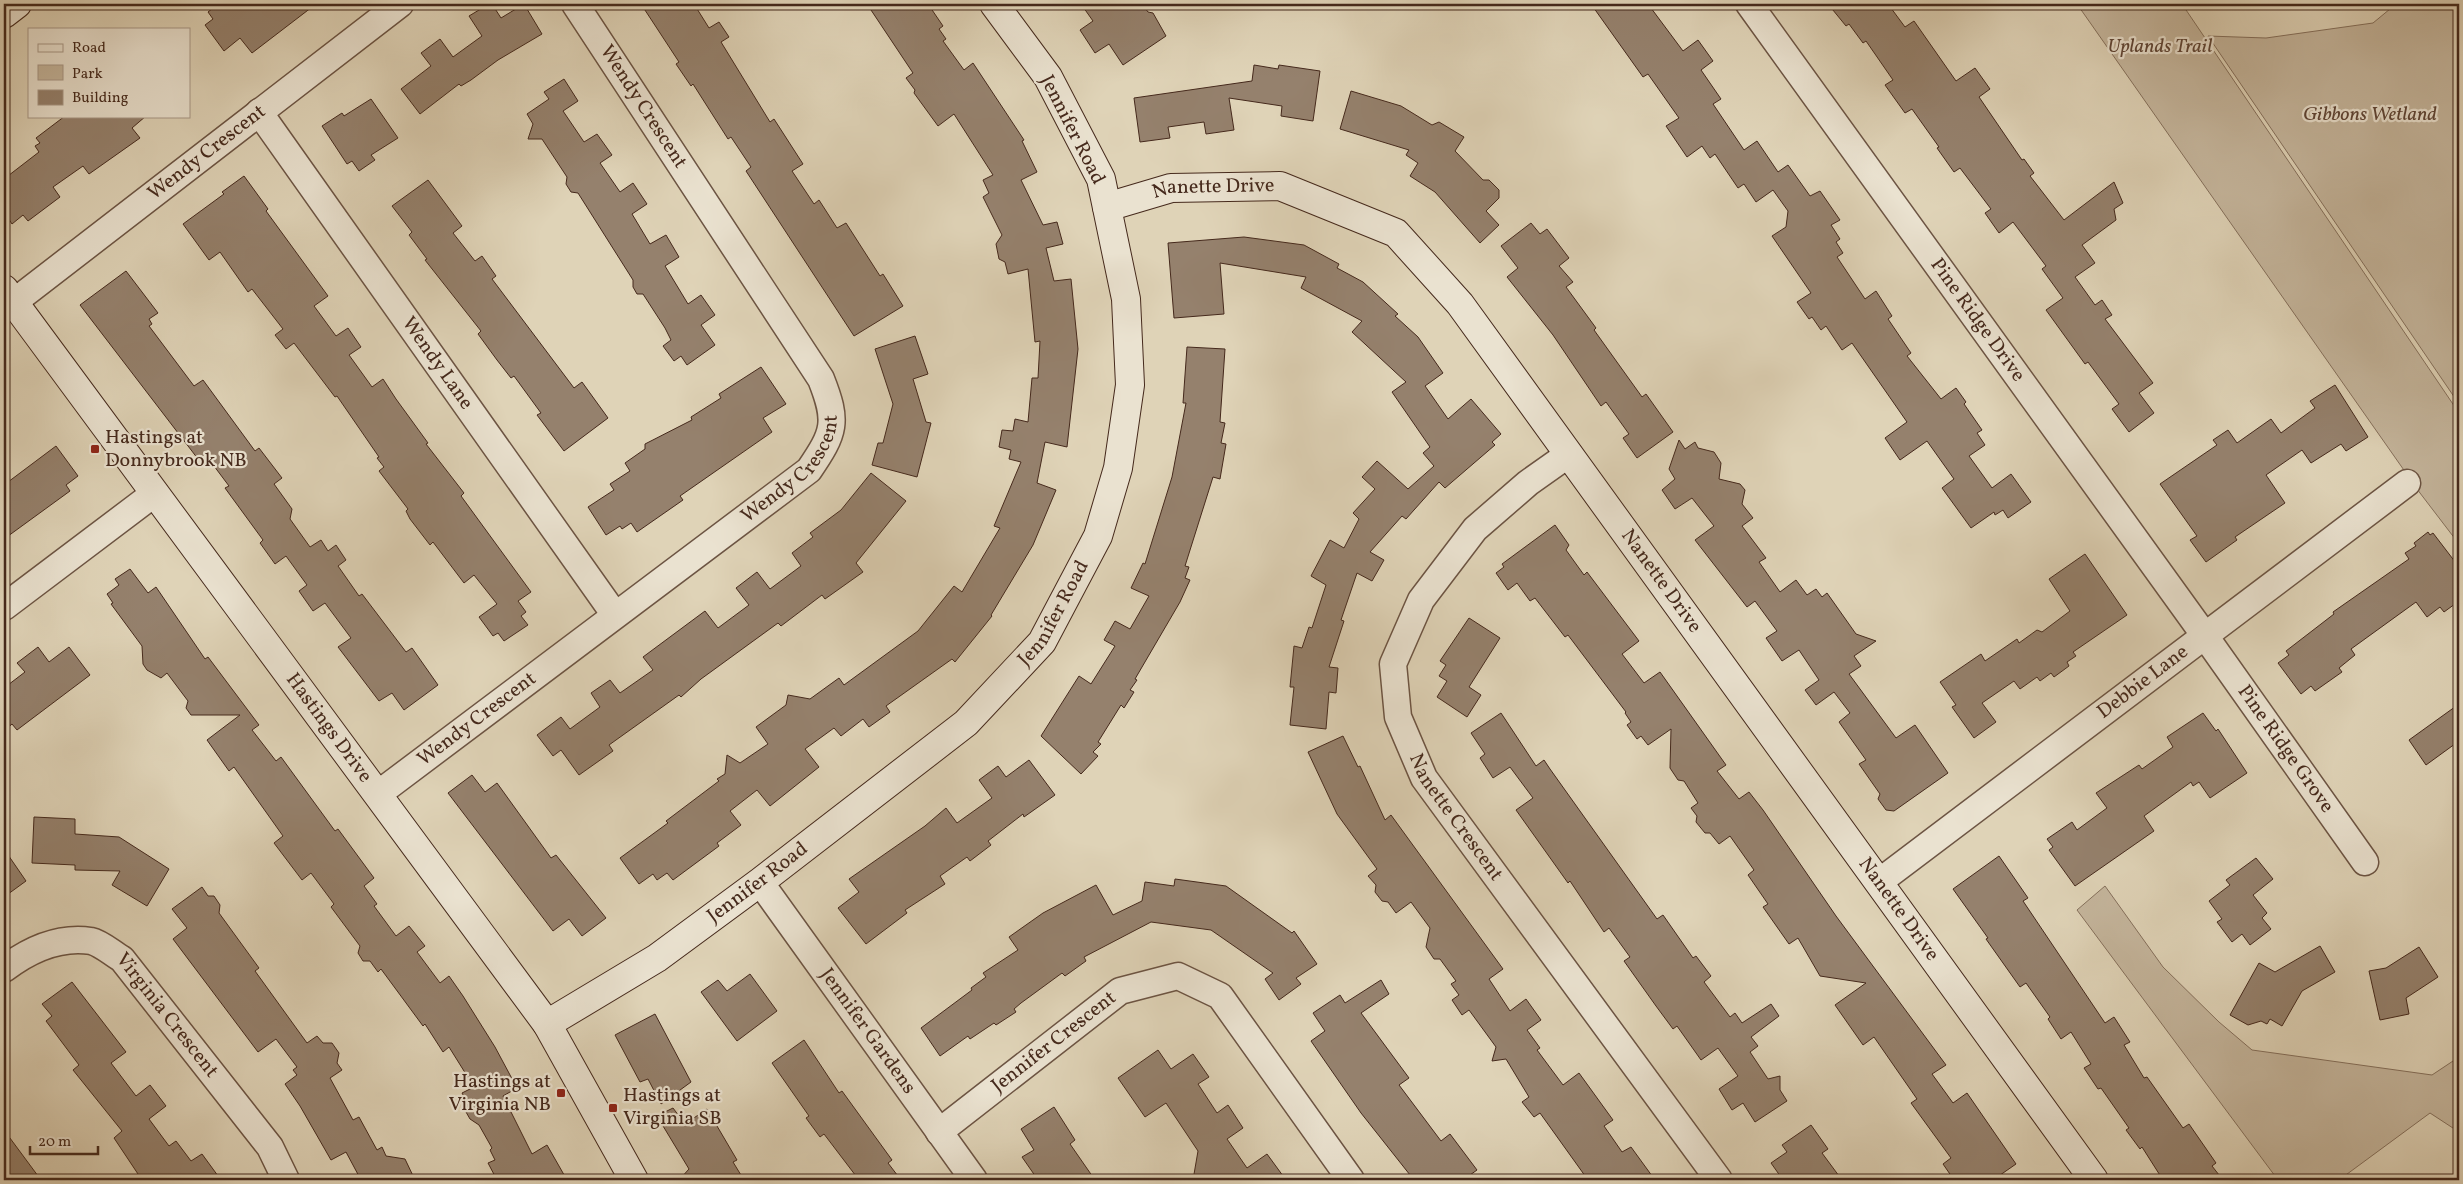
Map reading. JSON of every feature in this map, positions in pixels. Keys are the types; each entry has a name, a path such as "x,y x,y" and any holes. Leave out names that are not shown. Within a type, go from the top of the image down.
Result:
{"street":[{"path":"4,14 17,4"},
{"name":"Wendy Crescent","path":"9,295 259,112 400,4"},
{"name":"Wendy Crescent","path":"378,794 809,470 826,444 833,416 821,379 575,4"},
{"name":"Jennifer Road","path":"546,1024 658,958 966,723 1042,642 1098,536 1118,468 1130,385 1126,298 1101,179 1048,78 994,4"},
{"name":"Pine Ridge Drive","path":"1749,4 2205,636"},
{"name":"Wendy Lane","path":"259,112 615,615"},
{"name":"Nanette Drive","path":"1107,208 1171,188 1280,186 1396,233 1460,304 1879,882 2085,1177"},
{"name":"Hastings Drive","path":"9,295 546,1024 634,1180"},
{"name":"Nanette Crescent","path":"1569,454 1528,483 1475,529 1421,600 1393,664 1398,716 1424,778 1719,1180"},
{"name":"Debbie Lane","path":"1879,882 2407,483"},
{"path":"4,607 155,493"},
{"name":"Pine Ridge Grove","path":"2205,636 2365,862"},
{"name":"Jennifer Gardens","path":"760,882 974,1180"},
{"name":"Virginia Crescent","path":"4,969 20,957 51,943 92,941 122,959 270,1147 286,1180"},
{"name":"Jennifer Crescent","path":"939,1132 1120,991 1178,976 1220,996 1351,1180"}],"green space":[{"name":"Uplands Trail","path":"2077,4 2182,4 2459,413 2459,544 2420,493"},
{"name":"Gibbons Wetland","path":"2396,4 2459,4 2459,404 2208,36 2266,38 2373,23"},
{"path":"2105,886 2163,967 2219,1022 2252,1050 2432,1075 2459,1057 2459,1132 2430,1113 2339,1180 2278,1180 2077,910"}],"building":[{"path":"218,4 316,4 252,53 240,38 224,51 205,25 213,19 208,12"},
{"path":"492,4 501,18 524,4 542,34 498,60 471,80 461,86 459,84 420,114 401,89 431,66 421,53 440,39 453,57 482,36 469,16"},
{"path":"641,4 694,4 709,28 719,22 729,37 721,42 770,122 774,119 803,164 792,171 814,204 819,200 837,228 846,223 880,276 883,274 903,306 854,336 746,171 751,167 731,137 728,139 693,84 691,86 676,64 679,62"},
{"path":"867,4 928,4 943,26 939,29 946,39 943,41 964,70 973,63 1024,140 1022,141 1037,172 1021,180 1043,225 1057,222 1063,244 1046,248 1054,281 1071,279 1078,349 1067,447 1045,442 1037,483 1056,490 1033,545 992,616 955,662 952,659 886,706 890,712 869,727 863,719 841,736 834,728 805,749 819,767 770,806 757,790 730,811 741,825 717,843 719,846 673,880 667,873 657,880 653,874 639,884 620,858 668,823 666,821 719,781 717,779 725,774 727,755 740,763 768,744 756,727 786,705 788,695 810,699 839,678 844,685 918,631 954,586 962,592 1000,528 994,526 1021,462 1009,459 1011,450 999,447 1002,430 1013,431 1015,419 1028,422 1032,378 1038,378 1040,341 1035,342 1028,269 1008,274 1005,262 999,259 996,244 1002,235 983,197 989,193 983,180 993,175 954,114 938,126 914,93 915,90 906,78 913,73"},
{"path":"1081,4 1142,4 1148,12 1153,13 1166,36 1123,65 1109,44 1095,53 1080,30 1093,21"},
{"path":"1591,4 1648,4 1683,51 1698,40 1713,61 1701,70 1721,99 1713,104 1744,150 1757,141 1778,172 1788,165 1810,196 1820,191 1840,220 1831,225 1840,239 1836,242 1843,253 1837,257 1865,299 1876,291 1892,316 1888,319 1911,353 1907,356 1941,399 1956,388 1966,402 1964,404 1982,430 1977,433 1985,445 1969,456 1992,488 2011,474 2031,502 2008,518 2003,510 1995,515 1994,512 1971,528 1942,488 1954,479 1927,441 1900,460 1885,438 1907,422 1852,343 1842,350 1826,326 1821,330 1812,317 1809,319 1797,302 1811,293 1772,236 1786,227 1788,211 1773,190 1756,202 1744,184 1738,188 1715,154 1710,158 1702,146 1687,157 1666,126 1679,118 1648,74 1643,77"},
{"path":"1828,4 1888,4 1905,27 1914,21 1956,81 1975,68 1990,89 1979,97 2022,160 2024,159 2034,173 2030,176 2064,220 2114,182 2123,203 2114,209 2116,220 2082,245 2095,263 2075,277 2095,305 2102,300 2112,315 2105,319 2153,383 2139,393 2154,413 2129,432 2112,409 2119,404 2088,362 2085,364 2046,310 2063,298 2042,269 2046,266 2013,222 1999,233 1985,213 1991,209 1960,168 1954,172 1912,109 1905,113 1885,85 1893,80 1866,41 1863,43 1849,24 1846,26"},
{"path":"1254,65 1278,69 1279,65 1320,71 1313,121 1281,116 1282,106 1229,98 1234,130 1206,134 1204,122 1168,127 1170,138 1140,142 1134,98 1252,81"},
{"path":"564,79 578,101 563,111 584,142 597,134 612,155 600,163 620,192 633,183 647,204 632,214 650,244 666,235 679,257 665,266 688,304 701,295 715,315 701,325 715,345 687,365 681,356 674,361 663,346 671,340 665,328 643,294 637,294 633,287 633,280 578,193 571,192 566,184 567,177 542,139 528,139 533,124 527,114 549,99 544,92"},
{"path":"1351,91 1401,106 1432,125 1439,122 1464,137 1455,151 1483,180 1489,180 1499,190 1499,198 1486,211 1499,225 1480,243 1435,192 1410,176 1418,163 1406,155 1409,150 1340,129"},
{"path":"371,99 398,138 371,155 375,160 359,171 352,161 347,164 322,126 342,113 344,116"},
{"path":"62,118 144,118 132,128 140,138 89,174 83,166 53,187 60,197 28,221 23,215 12,224 4,212 4,179 39,152 35,146 40,143 36,138"},
{"path":"244,176 268,209 266,211 328,296 314,306 336,336 348,328 361,347 349,355 372,387 383,379 428,443 426,444 464,493 461,496 531,592 518,601 526,612 521,616 528,625 504,641 498,633 493,636 479,617 497,604 474,575 464,583 433,542 430,545 410,519 406,511 408,509 379,471 384,467 377,458 379,457 337,396 335,397 294,343 286,349 275,335 283,329 252,289 248,292 220,252 209,260 183,224 224,194 222,192"},
{"path":"428,180 462,226 453,233 475,261 482,256 496,276 492,279 574,388 582,382 608,418 564,451 537,415 541,413 514,376 511,378 497,360 478,334 481,331 425,260 427,259 409,235 412,232 392,206"},
{"path":"1531,223 1540,234 1547,229 1569,258 1559,266 1573,282 1566,287 1642,397 1646,394 1673,432 1637,458 1623,438 1629,434 1606,402 1601,406 1553,335 1507,277 1518,268 1501,246"},
{"path":"1244,237 1304,245 1339,264 1337,268 1363,282 1398,314 1395,316 1418,337 1443,373 1425,386 1448,419 1471,399 1501,434 1492,442 1495,445 1445,488 1439,482 1406,519 1402,516 1370,552 1384,560 1372,581 1357,573 1341,620 1344,621 1329,667 1338,668 1336,693 1329,692 1326,729 1290,725 1294,687 1290,687 1294,646 1302,648 1309,627 1312,628 1326,585 1311,576 1330,540 1344,548 1359,519 1353,513 1375,489 1362,477 1377,461 1408,489 1434,466 1423,453 1430,447 1392,392 1406,382 1352,332 1362,321 1301,288 1306,277 1220,263 1224,314 1174,318 1168,243"},
{"path":"126,271 158,313 149,319 152,324 149,326 194,386 203,380 255,451 259,448 282,478 274,484 292,509 290,519 310,547 321,540 328,551 336,545 346,560 338,566 359,596 362,594 406,652 412,648 438,685 404,710 392,693 379,701 338,647 351,638 325,603 313,611 299,591 307,585 286,556 275,564 260,543 263,540 225,488 229,486 205,454 198,459 80,305"},
{"path":"915,336 928,374 913,379 926,422 931,423 917,477 872,465 878,443 883,443 893,404 875,349"},
{"path":"1187,347 1225,349 1220,422 1225,423 1221,443 1226,444 1220,479 1213,477 1185,566 1189,567 1185,578 1190,580 1180,602 1135,679 1137,680 1130,690 1134,692 1124,708 1121,705 1098,742 1101,744 1093,752 1098,756 1081,774 1041,736 1079,676 1091,684 1115,646 1104,640 1115,621 1130,629 1149,596 1131,588 1143,563 1145,564 1172,477 1186,403 1183,403"},
{"path":"761,367 786,404 763,418 772,432 680,496 683,500 637,532 631,523 622,529 620,526 606,535 588,507 614,490 610,484 630,471 625,463 645,449 645,444 692,420 691,417 721,398 719,394"},
{"path":"2335,385 2368,437 2346,451 2341,444 2311,463 2302,450 2266,475 2285,503 2235,537 2237,540 2206,562 2190,540 2197,536 2160,484 2217,445 2213,440 2228,430 2237,443 2271,419 2281,433 2315,408 2310,401"},
{"path":"1679,440 1685,449 1695,442 1698,448 1714,452 1721,463 1719,479 1740,484 1745,490 1742,504 1753,518 1742,526 1766,558 1759,562 1780,592 1796,580 1807,595 1816,589 1822,597 1827,593 1856,634 1876,641 1854,656 1861,666 1849,674 1896,738 1915,725 1948,773 1894,811 1886,810 1878,799 1880,794 1859,764 1866,760 1839,722 1850,713 1834,692 1816,705 1805,690 1819,680 1799,650 1782,661 1766,638 1777,631 1755,601 1747,607 1695,540 1714,526 1692,498 1675,509 1662,490 1675,479 1669,469"},
{"path":"56,446 78,476 66,485 70,491 4,539 4,485"},
{"path":"871,473 906,501 856,563 863,572 825,599 822,595 781,626 778,623 701,679 681,697 679,695 609,745 613,751 579,775 561,750 553,756 537,735 561,717 570,729 600,707 591,693 610,680 620,693 653,670 643,657 705,611 718,628 749,605 736,588 757,572 770,589 801,566 792,553 813,537 810,533 841,510"},
{"path":"1555,525 1569,545 1566,550 1584,575 1587,572 1639,641 1622,654 1644,683 1660,672 1726,765 1717,771 1739,799 1749,792 1836,916 1946,1065 1932,1074 1953,1103 1967,1093 2016,1164 1993,1180 1954,1180 1943,1164 1951,1158 1911,1103 1917,1099 1874,1037 1863,1045 1835,1005 1866,983 1820,976 1798,938 1789,944 1763,907 1768,904 1748,875 1754,870 1730,836 1719,844 1710,833 1705,833 1696,822 1697,816 1691,808 1698,803 1684,781 1678,780 1670,768 1671,729 1648,745 1641,736 1637,739 1627,725 1631,722 1626,712 1568,635 1565,637 1535,598 1530,601 1517,583 1508,590 1496,573 1504,567 1502,564"},
{"path":"2428,532 2430,535 2433,533 2459,567 2459,601 2444,612 2440,607 2427,617 2416,602 2351,649 2355,655 2339,668 2342,672 2315,691 2311,686 2301,694 2278,663 2289,655 2286,651 2334,614 2333,612 2409,559 2405,553 2416,546 2414,543"},
{"path":"2085,554 2127,615 2073,652 2076,656 2067,662 2069,666 2054,677 2051,673 2040,681 2037,677 2020,689 2014,681 1982,703 1996,722 1974,738 1952,707 1956,705 1940,682 1981,654 1985,661 2017,639 2019,643 2037,630 2042,632 2070,611 2049,579"},
{"path":"130,569 148,593 156,587 205,659 208,657 259,725 252,730 276,761 281,757 335,831 338,829 374,878 364,886 377,904 374,906 396,936 409,926 425,946 417,952 440,983 449,976 495,1047 517,1088 503,1096 532,1154 547,1145 567,1180 497,1180 488,1163 495,1160 490,1150 492,1148 479,1125 470,1119 466,1112 468,1104 462,1093 474,1087 449,1047 443,1052 425,1024 423,1026 381,969 378,972 370,961 363,961 358,953 360,946 331,907 334,904 311,873 302,880 274,843 283,836 234,767 229,771 207,740 240,715 191,715 186,708 188,701 167,673 161,678 147,670 143,664 142,646 111,604 113,603 107,594 119,585 115,579"},
{"path":"1469,618 1500,638 1469,687 1481,695 1467,717 1437,697 1447,681 1439,676 1446,665 1440,661"},
{"path":"38,647 49,662 69,647 90,675 17,730 12,724 4,731 4,688 25,672 17,663"},
{"path":"2459,704 2459,741 2426,765 2409,740"},
{"path":"1501,713 1536,766 1544,760 1657,919 1663,915 1693,958 1696,956 1711,976 1704,982 1730,1017 1735,1013 1742,1023 1771,1004 1779,1016 1751,1037 1758,1046 1750,1052 1768,1079 1780,1076 1780,1090 1787,1101 1755,1122 1743,1103 1732,1110 1719,1089 1738,1076 1718,1048 1701,1060 1677,1026 1673,1029 1624,961 1630,957 1609,928 1604,932 1570,881 1568,883 1516,810 1533,798 1510,767 1493,778 1480,758 1485,754 1471,733"},
{"path":"2203,713 2216,731 2218,729 2247,773 2210,798 2199,782 2193,786 2191,782 2144,816 2154,831 2075,886 2049,850 2053,847 2047,839 2072,822 2077,830 2107,808 2096,793 2139,765 2142,769 2173,747 2167,737"},
{"path":"1343,736 1358,767 1360,766 1385,820 1391,815 1503,969 1489,979 1510,1011 1526,999 1541,1020 1527,1030 1540,1048 1537,1050 1563,1085 1579,1073 1613,1120 1604,1126 1622,1152 1631,1147 1655,1180 1588,1180 1540,1113 1534,1117 1522,1102 1529,1097 1506,1059 1492,1061 1496,1047 1469,1010 1462,1015 1452,1000 1459,995 1451,984 1456,981 1440,959 1434,959 1426,947 1430,928 1411,902 1396,913 1388,902 1382,901 1375,892 1376,885 1368,876 1377,869 1337,814 1308,752"},
{"path":"1029,760 1055,795 1024,817 1023,814 988,841 991,845 970,861 967,857 940,876 945,884 905,910 907,913 866,944 838,908 859,892 849,879 925,826 946,808 957,823 992,798 979,780 998,766 1006,777"},
{"path":"472,775 485,792 497,783 551,858 556,855 606,918 582,936 569,919 553,931 448,793"},
{"path":"34,817 75,819 75,834 119,837 169,869 147,906 112,885 120,871 75,870 75,865 32,863"},
{"path":"4,849 26,881 4,897"},
{"path":"1999,856 2028,898 2023,901 2105,1023 2114,1017 2130,1042 2124,1045 2144,1078 2147,1077 2183,1128 2189,1124 2216,1163 2212,1166 2223,1180 2163,1180 2142,1147 2140,1149 2126,1130 2129,1128 2101,1088 2098,1089 2084,1068 2091,1064 2071,1032 2061,1039 2048,1019 2050,1017 2026,983 2020,987 1986,939 1988,938 1953,889"},
{"path":"2256,858 2273,879 2253,895 2267,913 2262,918 2271,929 2250,945 2242,934 2232,942 2217,922 2222,919 2209,901 2230,885 2226,880"},
{"path":"1175,879 1226,886 1292,933 1294,931 1317,964 1296,978 1301,984 1279,1000 1265,979 1273,973 1211,930 1151,922 1084,957 1086,961 1065,976 1062,973 1021,1003 1014,1009 1016,1012 996,1025 994,1023 970,1039 968,1036 940,1056 921,1028 972,990 971,988 986,977 983,973 1018,950 1009,937 1043,913 1096,885 1113,915 1142,901 1145,882 1174,886"},
{"path":"202,887 208,896 214,896 220,905 219,913 259,968 255,971 307,1043 317,1036 323,1043 332,1043 339,1053 337,1063 342,1070 330,1078 353,1120 359,1117 377,1150 382,1147 386,1156 405,1159 415,1180 361,1180 346,1152 331,1160 285,1084 297,1075 293,1070 297,1067 276,1039 258,1052 173,939 187,928 172,909"},
{"path":"2320,946 2335,972 2302,991 2282,1026 2270,1019 2267,1024 2261,1021 2248,1025 2230,1015 2259,963 2275,972"},
{"path":"2419,947 2438,977 2406,998 2409,1014 2380,1020 2369,971 2386,968"},
{"path":"750,974 777,1011 737,1041 701,992 718,980 727,991"},
{"path":"1381,980 1389,994 1361,1013 1409,1078 1399,1085 1441,1141 1450,1134 1477,1170 1463,1180 1414,1180 1361,1113 1311,1041 1325,1031 1313,1013 1340,995 1345,1003"},
{"path":"72,982 126,1052 111,1063 136,1096 150,1085 166,1106 149,1119 169,1146 176,1141 191,1161 202,1154 221,1180 142,1180 114,1138 122,1131 73,1070 79,1065 46,1021 52,1016 42,1004"},
{"path":"655,1014 691,1082 661,1104 648,1079 640,1082 615,1035"},
{"path":"804,1040 839,1093 842,1091 892,1160 888,1163 901,1180 859,1180 824,1134 820,1137 806,1118 809,1116 772,1063"},
{"path":"1158,1050 1171,1069 1193,1054 1209,1077 1198,1084 1217,1113 1228,1105 1243,1128 1227,1139 1247,1168 1267,1154 1286,1180 1193,1180 1198,1151 1166,1103 1145,1117 1118,1078"},
{"path":"1054,1107 1075,1140 1070,1144 1095,1180 1038,1180 1022,1157 1034,1150 1021,1129"},
{"path":"673,1108 685,1124 707,1109 737,1160 733,1162 744,1180 679,1180 689,1169 657,1116"},
{"path":"1811,1125 1828,1149 1822,1153 1842,1180 1783,1180 1771,1163 1787,1152 1782,1145"},
{"path":"4,1130 41,1180 4,1180"}],"place":[{"name":"Hastings at Donnybrook NB","path":"95,449"},
{"name":"Hastings at Virginia NB","path":"561,1093"},
{"name":"Hastings at Virginia SB","path":"613,1108"}]}
